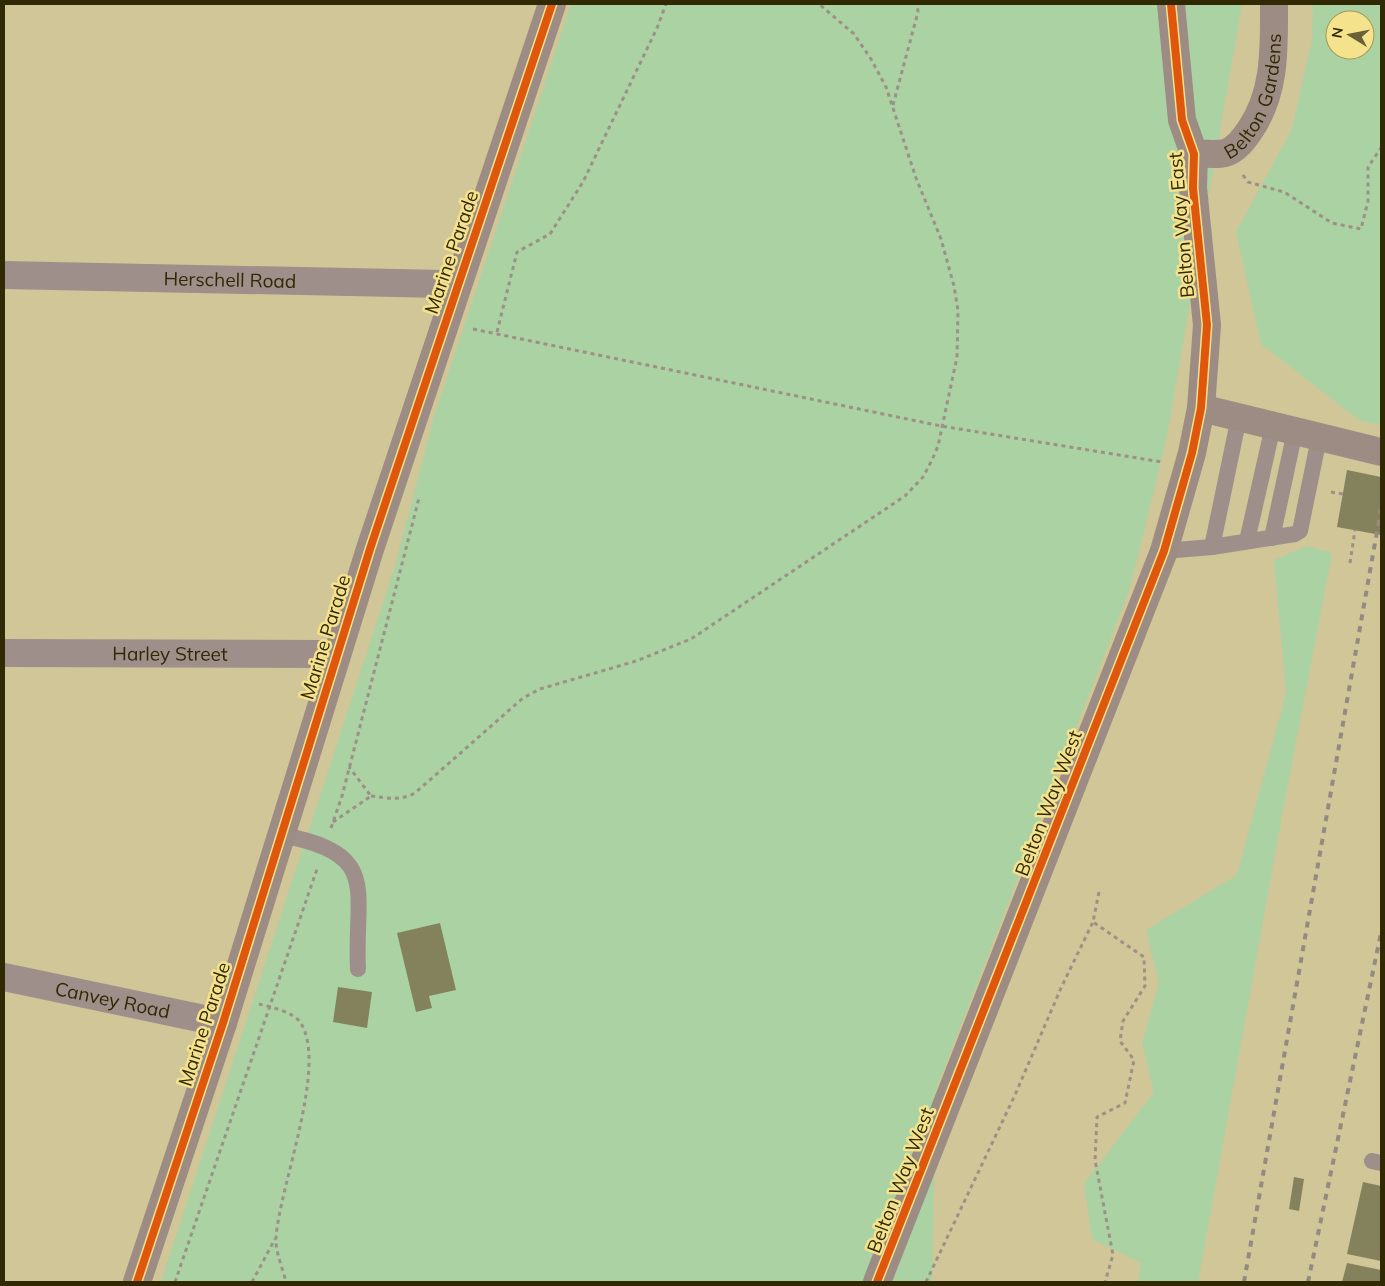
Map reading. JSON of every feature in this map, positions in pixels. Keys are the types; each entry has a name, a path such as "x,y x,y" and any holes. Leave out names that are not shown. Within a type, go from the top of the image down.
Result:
{"street":[{"name":"Marine Parade","path":"137,1282 223,1023 336,657 452,326 455,288 552,4"},
{"name":"Belton Way East","path":"1172,4 1182,120 1194,154 1193,188 1207,325"},
{"name":"Belton Gardens","path":"1194,154 1225,153 1245,138 1257,118 1271,83 1274,4"},
{"name":"Herschell Road","path":"4,275 444,284 455,288"},
{"name":"Belton Way West","path":"877,1282 1164,551 1192,453 1201,408 1207,325"},
{"path":"1201,408 1381,452"},
{"name":"Harley Street","path":"4,653 319,654 336,657"},
{"name":"Canvey Road","path":"4,977 223,1023"}],"lane":[{"path":"1212,547 1239,417"},
{"path":"1164,551 1212,547 1272,538 1295,534 1300,530 1306,434"},
{"path":"1272,538 1306,434"},
{"path":"1247,541 1306,434"},
{"path":"281,835 312,841 337,852 345,860 355,876 359,890 358,969"}],"path":[{"path":"497,332 517,252 550,234 583,182 657,28 666,4"},
{"path":"350,767 371,796 392,800 404,799 415,793 522,698 540,689 636,661 691,639 910,492 923,477 938,446 940,426 957,357 958,312 954,286 941,239 916,178 892,105 872,59 854,34 819,4"},
{"path":"892,105 918,12 917,4"},
{"path":"1239,169 1248,182 1284,192 1332,223 1361,229 1368,200 1368,167 1381,148"},
{"path":"452,326 497,332 940,426 1149,460"},
{"path":"175,1282 333,822 350,767 422,489"},
{"path":"1327,492 1343,494"},
{"path":"1350,563 1355,530"},
{"path":"333,822 371,796"},
{"path":"926,1282 1016,1095 1061,988 1093,922 1099,892"},
{"path":"1093,922 1144,957 1145,986 1123,1021 1120,1041 1134,1060 1125,1103 1098,1117 1095,1160 1113,1255 1105,1282"},
{"path":"231,995 269,1007 300,1021 308,1040 304,1100 276,1239 252,1282"},
{"path":"276,1239 286,1282"}],"green space":[{"path":"571,4 1242,4 1166,441 1129,591 936,1089 932,1282 161,1282 395,566 434,417"},
{"path":"1313,4 1381,4 1381,425 1359,420 1261,344 1236,232 1292,129 1312,39"},
{"path":"1307,546 1332,553 1283,810 1198,1282 1138,1282 1141,1263 1092,1239 1084,1184 1154,1092 1142,1043 1159,983 1146,930 1237,875 1286,693 1274,560"}],"building":[{"path":"1347,470 1381,477 1381,535 1337,527"},
{"path":"440,923 456,990 429,996 432,1008 416,1012 397,933"},
{"path":"338,987 372,992 367,1028 333,1022"},
{"path":"1294,1177 1304,1179 1299,1211 1289,1209"},
{"path":"1363,1182 1381,1186 1381,1261 1347,1254"},
{"path":"1347,1263 1381,1270 1381,1282 1342,1282"}],"railway":[{"path":"1244,1282 1381,509"},
{"path":"1308,1282 1381,933"}],"cycle path":[{"path":"137,1282 223,1023 370,549 552,4"},
{"path":"877,1282 1164,551 1192,453 1201,408 1207,325 1193,188 1194,154 1182,120 1171,4"}]}
